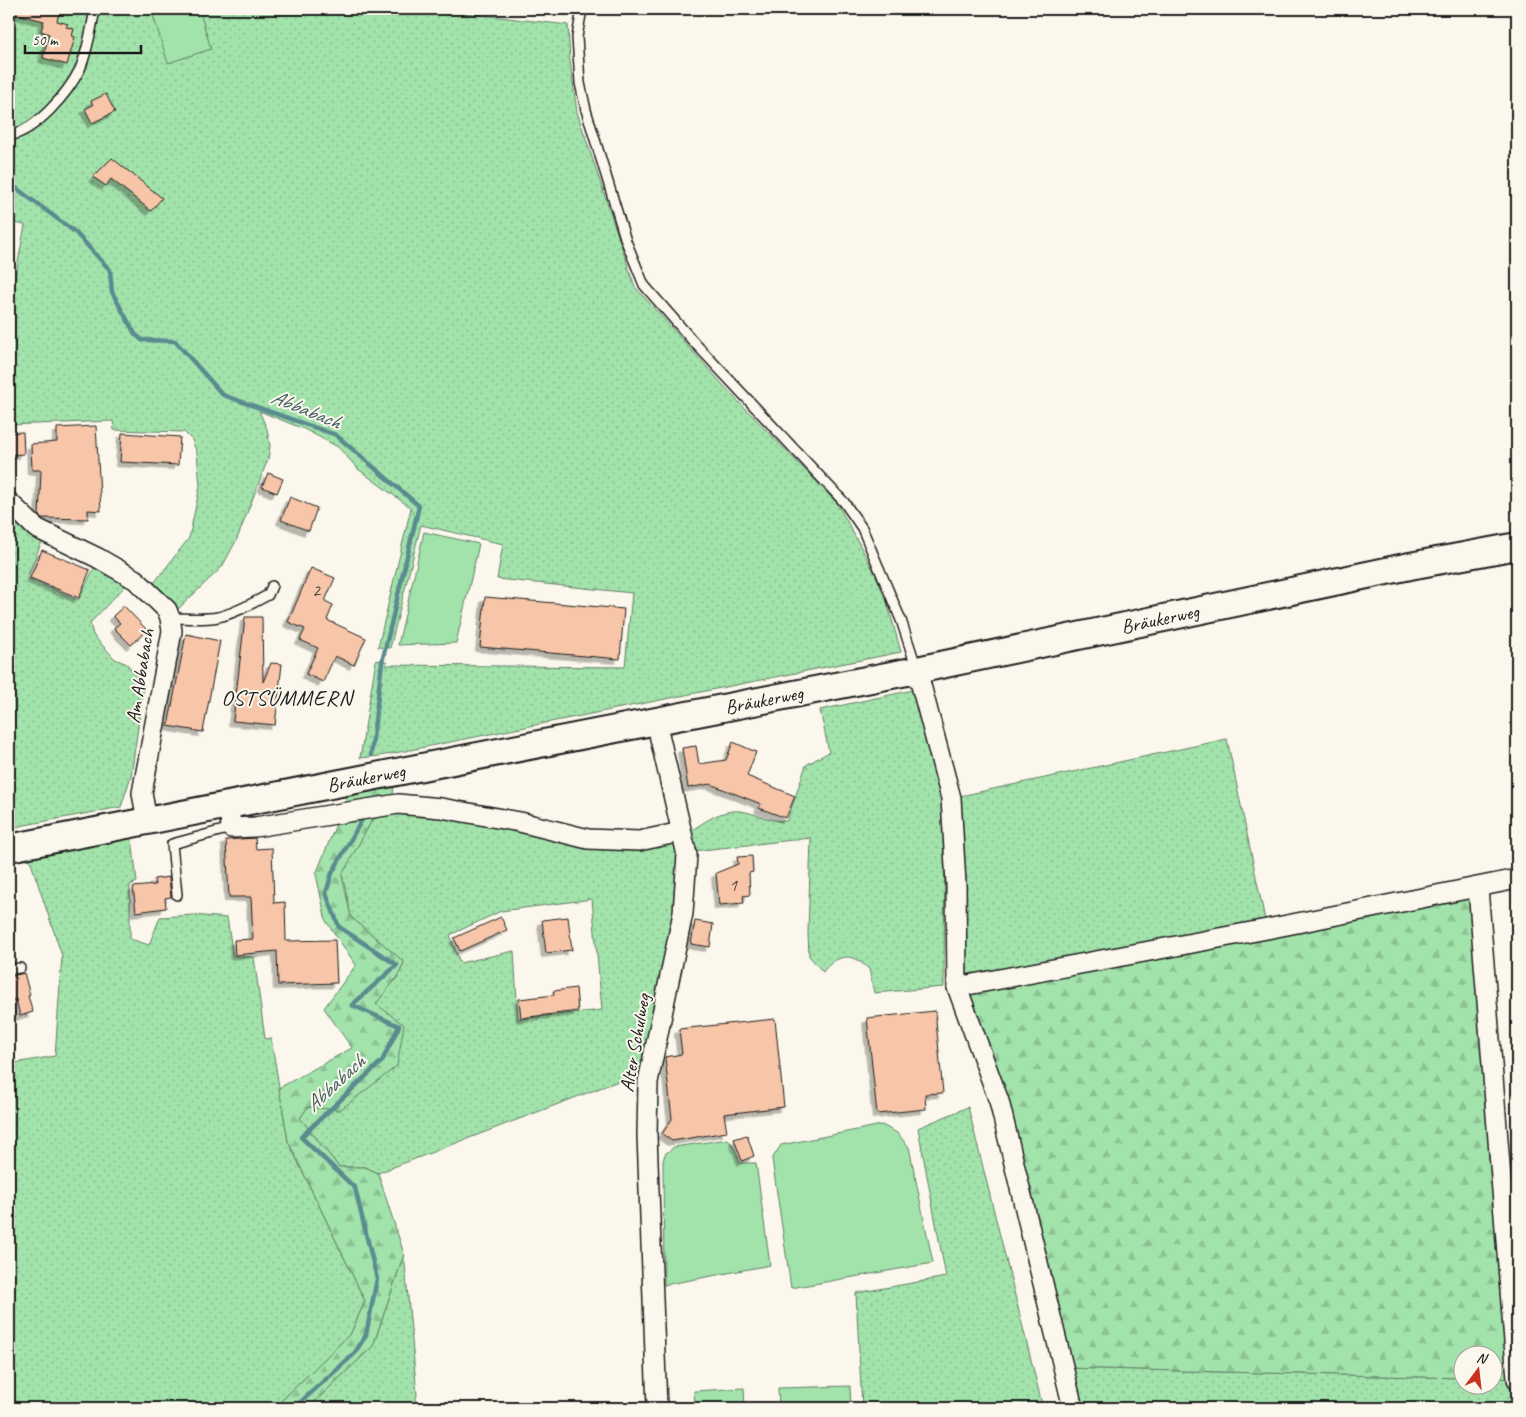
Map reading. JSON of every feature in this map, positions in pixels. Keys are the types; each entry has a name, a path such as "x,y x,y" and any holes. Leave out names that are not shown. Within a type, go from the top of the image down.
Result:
{"main road":[{"name":"Bräukerweg","path":"9,848 147,822 230,817 656,721 917,670 1410,566 1517,546"}],"street":[{"name":"Am Abbabach","path":"9,502 36,528 98,558 136,580 161,604 170,618 172,631 142,793 147,822"},
{"path":"917,670 951,798 956,884 957,986 999,1101 1073,1408"},
{"name":"Alter Schulweg","path":"656,721 686,855 683,913 648,1082 647,1135 657,1408"},
{"path":"230,817 255,827 398,804 440,808 511,821 588,839 639,841 681,832"},
{"path":"957,986 1478,888 1517,879"},
{"path":"1478,888 1517,1379"}],"lane":[{"path":"9,136 35,122 50,110 64,94 80,68 95,9"},
{"path":"582,9 577,37 580,84 586,110 626,241 644,285 848,508 862,528 901,620 917,670"},
{"path":"170,618 218,617 268,595 272,586"},
{"path":"177,894 172,844 230,817"},
{"path":"9,969 20,968"}],"green space":[{"path":"9,9 342,9 343,13 380,9 465,13 568,25 570,61 577,112 635,287 734,397 837,503 883,588 901,652 380,756 360,758 376,660 387,662 386,665 625,667 632,593 497,579 503,544 421,525 390,648 378,647 411,508 358,469 338,447 304,429 259,411 267,429 270,446 268,459 237,539 222,567 177,610 154,583 189,538 200,486 197,453 192,440 184,432 114,430 113,421 9,425 9,310 25,225 9,222"},
{"path":"151,9 199,9 211,49 168,63"},
{"path":"9,513 42,541 27,578 78,600 95,566 127,584 90,623 93,635 115,659 127,664 144,685 131,776 121,807 9,828"},
{"path":"424,532 479,544 456,643 398,645"},
{"path":"915,691 936,770 945,815 944,987 874,993 869,969 857,960 850,957 841,958 829,965 823,972 809,956 811,838 693,851 689,832 719,814 733,811 787,821 806,765 829,752 820,710"},
{"path":"1227,739 1267,929 957,987 951,798"},
{"path":"395,778 391,810 372,820 342,875 351,917 404,962 399,975 376,1004 404,1025 397,1066 340,1110 308,1107 300,1118 339,1167 365,1167 378,1173 404,1254 373,1346 308,1408 274,1408 351,1333 365,1301 288,1141 279,1088 352,1048 324,1008 356,965 326,921 316,874 351,787"},
{"path":"391,810 521,828 678,838 679,913 642,1072 378,1173 365,1167 339,1167 300,1118 308,1107 340,1110 375,1004 399,975 404,962 351,917 342,874 372,820","holes":["592,899 602,1010 518,1019 514,951 460,963 450,935 501,911"]},
{"path":"132,838 137,882 130,885 130,939 149,945 160,917 193,915 227,918 233,956 254,957 265,1039 271,1038 288,1141 365,1301 351,1333 274,1408 9,1408 9,1064 55,1056 62,956 29,857"},
{"path":"1478,888 1517,1379 1504,1378 1504,1344 1454,1344 1454,1378 1063,1368 999,1101 957,987"},
{"path":"968,1107 1043,1408 862,1408 856,1293 946,1277 918,1128"},
{"path":"882,1125 897,1133 909,1147 933,1263 791,1288 772,1159 781,1145"},
{"path":"728,1139 735,1149 740,1163 756,1163 770,1265 664,1285 663,1161 665,1154 674,1147"},
{"path":"404,1254 417,1395 413,1408 308,1408 373,1346"},
{"path":"1063,1368 1454,1378 1454,1394 1504,1394 1504,1378 1517,1379 1517,1408 1074,1408"},
{"path":"850,1386 851,1408 779,1408 778,1388"},
{"path":"744,1388 745,1408 695,1408 694,1391"}],"building":[{"path":"12,9 60,9 57,21 68,24 66,27 74,29 72,36 75,37 67,65 43,58 49,34 41,31 44,21 12,13"},
{"path":"106,94 115,112 92,123 85,109 93,105 91,101"},
{"path":"112,158 162,198 151,211 111,179 106,186 93,177"},
{"path":"96,426 101,511 88,510 88,519 41,518 39,516 41,470 32,470 31,444 57,442 57,428"},
{"path":"23,432 24,454 9,455 9,433"},
{"path":"122,433 180,437 178,465 120,462"},
{"path":"268,473 283,479 277,493 262,487"},
{"path":"290,497 317,508 309,531 281,520"},
{"path":"42,550 90,570 79,598 30,578"},
{"path":"311,568 335,578 325,601 333,605 327,620 366,638 354,665 335,656 323,682 306,674 318,648 300,640 305,629 288,622"},
{"path":"485,597 624,609 620,659 480,647"},
{"path":"124,606 147,630 131,645 114,628 120,623 113,616"},
{"path":"245,617 262,617 263,682 271,663 282,664 275,725 233,721"},
{"path":"186,634 220,641 203,732 168,726"},
{"path":"733,742 756,752 747,776 795,796 786,818 759,808 761,804 710,784 688,788 682,748 696,746 699,764 726,760"},
{"path":"255,838 256,849 272,848 274,903 285,902 286,941 335,940 337,983 278,985 277,951 235,955 234,940 253,939 251,897 229,897 226,840"},
{"path":"752,856 753,872 749,873 750,895 743,896 744,903 719,905 716,873 738,864 737,857"},
{"path":"169,877 171,897 165,898 166,908 136,912 133,887 155,885 154,879"},
{"path":"501,917 507,930 460,951 454,938"},
{"path":"568,917 572,950 546,953 542,920"},
{"path":"695,921 713,924 710,947 691,944"},
{"path":"24,973 33,1012 20,1016 16,999 9,1001 9,977"},
{"path":"576,988 578,1011 521,1018 519,999 554,995 553,991"},
{"path":"935,1011 943,1093 925,1094 926,1109 877,1114 867,1018"},
{"path":"775,1019 784,1107 724,1114 727,1132 672,1141 662,1134 672,1119 665,1057 682,1054 679,1029"},
{"path":"747,1135 754,1156 742,1161 734,1139"}],"waterway":[{"name":"Abbabach","path":"9,186 16,188 75,232 110,270 112,292 135,334 142,340 175,341 223,395 336,435 419,506 382,662 371,755"},
{"name":"Abbabach","path":"294,1408 354,1354 366,1335 377,1279 355,1188 301,1137 382,1061 399,1026 352,1005 397,965 339,927 326,893 332,873 364,816"}],"district":[{"name":"OSTSÜMMERN","path":"287,698"}]}
